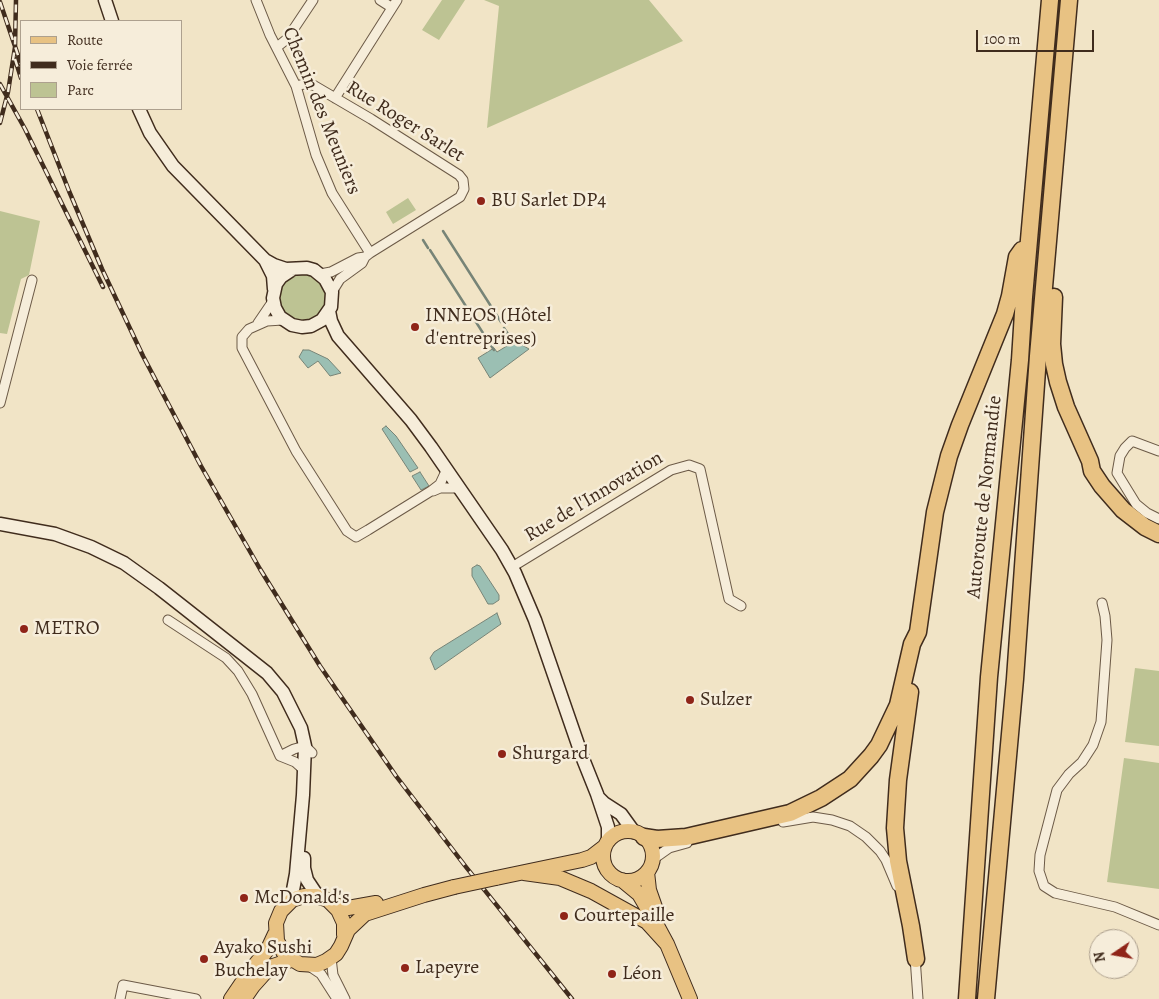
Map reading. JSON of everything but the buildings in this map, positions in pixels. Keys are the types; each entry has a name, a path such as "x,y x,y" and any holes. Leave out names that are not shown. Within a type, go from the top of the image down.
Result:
{"highway":[{"name":"Autoroute de Normandie","path":"968,999 989,677 1020,360 1050,0"},
{"name":"Autoroute de Normandie","path":"986,999 1015,679 1038,356 1069,0"},
{"path":"916,959 912,926 898,860 894,817 935,512 947,463 960,425 1005,314 1017,257 1029,238"},
{"path":"1048,248 1056,257 1052,344 1054,364 1066,407 1090,461 1106,484 1135,512 1159,524"},
{"path":"1090,461 1092,471 1112,499 1132,517 1159,534"},
{"path":"639,834 657,840 686,837 774,817 806,806 850,779 871,756 887,732 898,705 912,644 918,632"}],"main road":[{"path":"344,935 365,914 454,887 587,859 619,833 639,834 652,849 647,882 653,903 686,969 698,999"},
{"path":"606,844 603,861 609,873"},
{"path":"622,880 634,880 650,866"},
{"path":"555,867 601,869 622,880 639,894 667,944 690,999"},
{"path":"524,873 560,878 591,891 647,922 667,944"},
{"path":"231,999 268,949 275,934 277,918 288,903 304,896 321,897 334,905 348,908 424,895"},
{"path":"275,934 281,950 291,960 307,965 320,964 331,958 340,949 344,935 343,920 334,905"},
{"path":"244,999 270,966 291,960"}],"street":[{"path":"105,0 112,20"},
{"name":"Chemin des Meuniers","path":"256,0 296,86 316,155 332,193 367,255"},
{"path":"277,47 287,39 313,0"},
{"path":"335,98 394,4 380,0"},
{"name":"Rue Roger Sarlet","path":"296,86 304,84 313,85 459,175 463,180 464,189 460,197 367,255"},
{"path":"139,110 150,133 173,166 265,260 278,267 307,268 320,274 329,285 332,292 332,302 329,311 322,320 311,326"},
{"path":"320,274 331,272 367,255"},
{"path":"332,292 340,279 362,263 367,255"},
{"path":"265,260 273,276 277,312 283,320"},
{"path":"256,325 263,317 281,277 293,269"},
{"path":"0,403 32,280"},
{"path":"329,311 331,321 338,336 411,420 460,488 512,567 526,594 577,743 607,823 606,844"},
{"path":"338,336 323,327 297,326 283,320 267,321 248,329 242,337 242,348 296,451 347,532 356,537 360,536 430,492 440,484 446,469"},
{"path":"1159,451 1132,441 1124,448 1120,456 1117,473 1136,504 1146,513 1159,520"},
{"name":"Rue de l'Innovation","path":"512,567 672,470 689,465 700,469 729,599 741,606"},
{"path":"430,492 440,488 460,488"},
{"path":"0,524 55,534 91,547 124,563 228,641 261,661 285,685 294,697 310,732 296,874 288,903"},
{"path":"1102,603 1107,640 1101,722 1093,745 1082,762 1069,774 1057,790 1040,855 1039,871 1044,886 1055,893 1114,908 1159,925"},
{"path":"168,620 226,658 238,671 252,694 280,756 295,762 305,771"},
{"path":"280,756 294,748 309,749"},
{"path":"309,749 312,792 304,868 310,885 321,897"},
{"path":"597,794 602,801 621,814 626,823 639,834"},
{"path":"650,866 664,851 675,846 802,818 822,818 841,822 866,837 886,860 899,892 916,959 918,999"},
{"path":"331,958 333,975 345,999"},
{"path":"307,965 321,974 337,999"},
{"path":"120,999 123,985 196,999"}],"green space":[{"path":"442,0 465,0 439,40 422,30"},
{"path":"484,0 649,0 683,41 487,128 499,6"},
{"path":"408,198 416,210 393,224 386,212"},
{"path":"0,211 40,221 29,275 21,279 7,334 0,333"},
{"path":"302,273 311,275 319,280 324,288 326,297 324,306 319,314 311,319 302,321 293,319 285,314 280,306 278,297 280,288 285,280 293,275"},
{"path":"1135,668 1159,671 1159,746 1125,742"},
{"path":"1124,758 1159,763 1159,889 1107,882"}],"water":[{"path":"515,341 529,349 490,378 478,358 494,348 497,352"},
{"path":"303,350 309,350 328,359 341,373 330,376 318,361 308,368 299,357"},
{"path":"386,426 396,436 418,468 410,472 382,429"},
{"path":"420,472 429,486 421,490 412,476"},
{"path":"477,565 480,566 499,595 499,600 493,604 488,604 472,576 472,568"},
{"path":"497,613 501,624 435,670 430,658 434,652"}],"waterway":[{"path":"443,231 501,322"},
{"path":"423,240 428,248"},
{"path":"430,250 483,333"},
{"path":"504,328 514,343"},
{"path":"487,339 494,350"}],"railway":[{"path":"0,123 8,92 15,47 16,0"},
{"path":"0,2 20,61"},
{"path":"15,59 20,75"},
{"path":"0,84 25,129 103,287"},
{"path":"37,110 102,269 143,356 201,466 260,569 320,666 396,776 572,999"}],"place":[{"name":"BU Sarlet DP4","path":"481,201"},
{"name":"INNEOS (Hôtel d'entreprises)","path":"415,327"},
{"name":"METRO","path":"24,629"},
{"name":"Sulzer","path":"690,700"},
{"name":"Shurgard","path":"502,754"},
{"name":"McDonald's","path":"244,898"},
{"name":"Courtepaille","path":"564,916"},
{"name":"Ayako Sushi Buchelay","path":"204,959"},
{"name":"Lapeyre","path":"405,968"},
{"name":"Léon","path":"612,974"}]}
